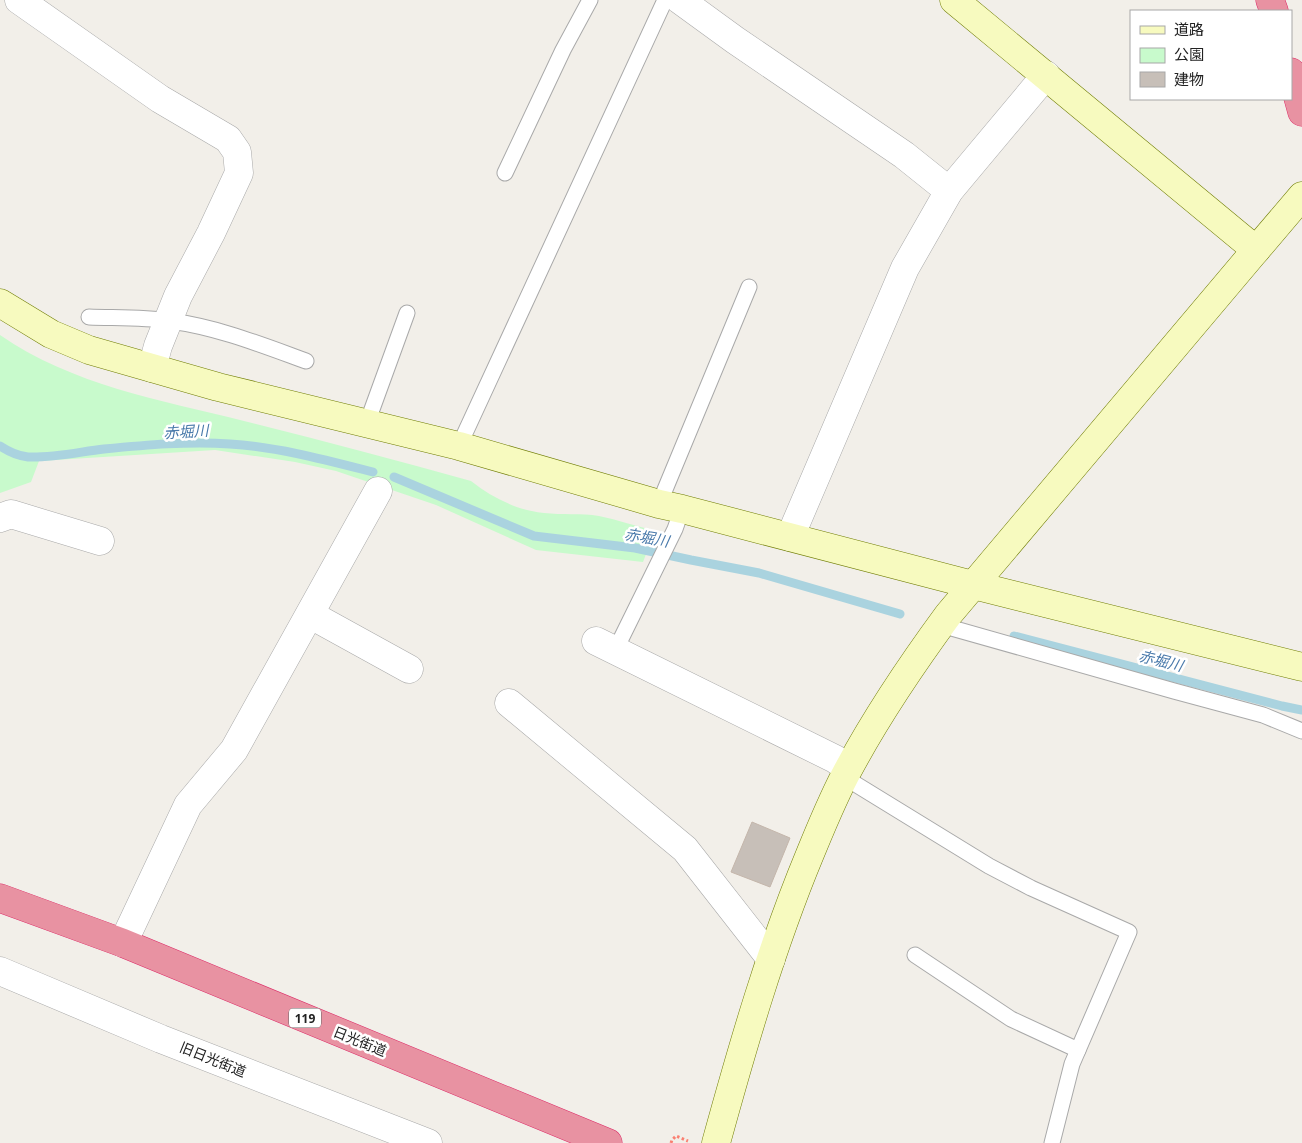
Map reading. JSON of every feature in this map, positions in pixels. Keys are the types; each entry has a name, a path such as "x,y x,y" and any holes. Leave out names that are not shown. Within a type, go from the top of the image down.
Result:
{"highway":[{"path":"1292,76 1302,112"},
{"name":"日光街道","path":"0,898 123,943 608,1143"}],"street":[{"path":"19,0 160,99 228,139 237,152 239,173 211,234 178,296 158,346 152,368"},
{"path":"680,0 735,40 904,155 948,191"},
{"path":"954,0 1256,250"},
{"path":"790,537 905,268 948,191 1046,75"},
{"path":"716,1143 748,1026 788,905 846,773 902,679 941,625 1302,196"},
{"path":"0,303 36,325 89,350 218,387 459,446 670,506 974,586 1302,667"},
{"path":"123,943 188,805 234,750 311,615 378,491"},
{"path":"0,518 11,514 100,541"},
{"path":"311,615 408,669"},
{"path":"605,646 834,759 846,773"},
{"path":"509,703 685,849 770,959"},
{"name":"旧日光街道","path":"0,971 161,1039 428,1143"}],"lane":[{"path":"505,173 563,50 590,0"},
{"path":"459,446 665,0"},
{"path":"605,646 675,529 670,506 749,287"},
{"path":"367,423 407,313"},
{"path":"89,317 168,320 191,324 248,340 306,361"},
{"path":"941,625 1174,691 1263,714 1302,731"},
{"path":"846,773 988,866 1031,888 1129,932 1072,1064 1052,1143"},
{"path":"914,954 1012,1019 1078,1050"}],"path":[{"path":"671,1143 676,1136 692,1143"}],"green space":[{"path":"0,335 57,367 118,389 471,481 496,498 524,509 544,513 599,516 655,531 643,562 536,550 436,505 336,471 295,462 215,450 39,461 31,482 0,493"}],"building":[{"path":"752,822 790,838 770,887 731,872"}],"waterway":[{"name":"赤堀川","path":"0,446 17,455 37,457 151,445 183,443 230,444 284,451 373,472"},
{"name":"赤堀川","path":"394,477 534,536 635,548 759,573 900,614"},
{"name":"赤堀川","path":"1014,636 1302,710"}]}
